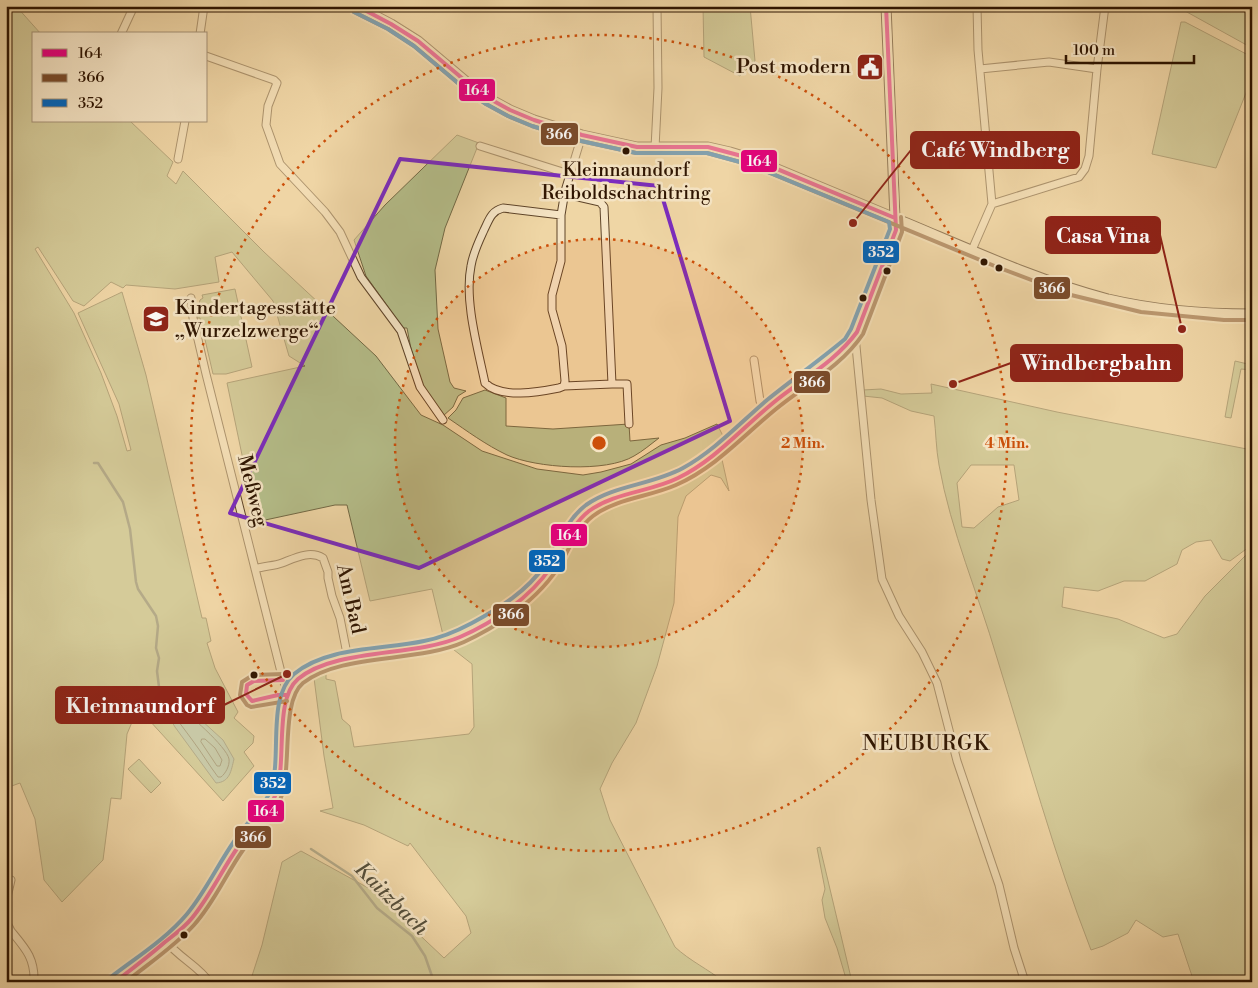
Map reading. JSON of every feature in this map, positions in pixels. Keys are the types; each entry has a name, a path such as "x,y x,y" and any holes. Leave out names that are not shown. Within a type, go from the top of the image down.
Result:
{"street":[{"path":"122,32 134,6"},
{"path":"200,32 204,6"},
{"path":"357,6 418,41 466,87 510,110 547,125 637,147 701,147 730,152 753,159 997,260 1065,286 1109,299 1174,310 1252,314"},
{"path":"655,148 659,45 657,6"},
{"path":"115,982 193,917 242,840 274,800 278,789 286,702 290,688 296,680 315,669 348,659 446,642 494,618 526,596 549,570 571,531 590,510 611,500 660,485 689,472 838,353 855,336 896,230 886,6"},
{"path":"972,250 992,204 978,50 977,6"},
{"path":"992,204 1079,177 1085,169 1089,156 1105,6"},
{"path":"208,57 277,82 268,106 266,125 271,144 280,164 325,212 340,232 360,277 401,331 420,387 443,420"},
{"path":"980,69 1049,62 1097,69"},
{"path":"178,159 184,122"},
{"path":"564,386 562,346 552,310 552,295 561,261 561,215 569,174 582,135"},
{"path":"480,146 569,174"},
{"path":"565,194 600,202 604,208 612,384"},
{"path":"561,215 503,208 492,214 478,242 471,266 470,286 473,323 485,383 489,387 525,394 564,386 627,384 629,424"},
{"name":"Meßweg","path":"191,298 193,318 206,374 283,680 285,685 290,688"},
{"path":"855,336 871,500 882,579 899,616 922,652 937,683 957,761 999,884 1014,948 1025,982"},
{"path":"754,360 760,402 765,410"},
{"name":"Am Bad","path":"255,568 283,563 308,554 318,555 323,558 326,562 332,596 340,618 348,659"},
{"path":"6,902 11,880"},
{"path":"6,921 8,932 26,950 32,960 34,982"},
{"path":"166,941 174,952 200,972 209,982"}],"highlighted area":[{"path":"400,159 659,186 730,421 419,568 230,513"}],"green space":[{"path":"6,6 16,6 39,32 32,32 32,122 131,122 173,162 167,176 176,184 183,171 264,252 376,356 421,415 443,425 482,451 537,469 583,475 631,464 661,445 685,438 717,424 729,448 721,455 729,491 721,478 711,475 686,496 678,517 674,603 657,666 636,723 612,763 600,789 610,820 675,947 724,982 250,982 262,945 282,862 301,851 372,890 444,958 471,933 466,916 410,843 408,846 364,825 320,811 333,808 314,678 326,672 326,679 335,681 342,719 350,726 354,747 469,734 474,727 472,664 449,646 443,635 432,589 370,601 347,505 335,505 256,522 227,383 305,366 289,356 273,301 232,252 215,257 219,282 175,289 126,285 123,288 111,282 84,306 73,301 38,247 35,249 74,313 101,373 117,416 127,451 131,450 119,404 78,313 122,292 146,375 202,618 206,618 211,641 207,643 215,668 238,712 234,718 254,736 253,743 244,752 254,766 223,801 138,708 127,734 121,799 111,798 103,860 62,902 44,880 35,819 20,783 6,788"},
{"path":"703,6 750,6 755,61 740,76 704,57"},
{"path":"1176,6 1252,6 1252,48"},
{"path":"1181,22 1185,22 1252,57 1252,78 1216,168 1152,154"},
{"path":"457,135 479,143 445,228 435,270 438,329 450,382 454,388 466,391 458,396 453,407 443,416 424,389 411,349 407,328 403,328 366,276 354,240 385,205"},
{"path":"235,289 252,367 226,374 213,374 200,318 196,318 200,300 203,298 202,295"},
{"path":"1235,361 1252,365 1252,370 1241,369 1231,418 1225,417"},
{"path":"931,384 1057,412 1252,450 1252,547 1249,547 1230,561 1222,559 1211,540 1196,542 1182,550 1177,564 1145,581 1124,581 1098,591 1064,587 1062,607 1118,619 1164,638 1177,634 1205,596 1245,556 1252,552 1252,982 1194,982 1178,934 1163,937 1136,920 1128,933 1091,950 1053,841 990,634 950,514 937,453 934,416 911,411 882,398 863,396 863,390 881,389 901,394 932,393","holes":["971,465 1014,465 1019,500 998,507 974,528 962,527 957,483"]},
{"path":"485,390 506,398 506,426 553,429 629,424 630,441 659,438 634,456 606,465 589,467 553,466 520,459 492,447 448,418 456,410 463,398"},
{"path":"139,759 161,783 151,793 128,769"},
{"path":"820,847 852,982 847,982 837,948 825,918 822,900 825,889 817,848"}],"water":[{"path":"178,699 223,740 234,759 229,775 224,781 216,783 175,727 165,710 166,702"}],"waterway":[{"name":"Kaitzbach","path":"94,463 98,463 123,502 130,529 138,589 156,616 158,626 156,648 159,658 157,671 159,687 168,703"},
{"name":"Kaitzbach","path":"311,849 352,876 377,908 412,936 425,956 434,982"}],"transit line":[{"name":"164","path":"357,6 418,41 490,99 534,120 582,135 637,147 708,147 753,159 895,218"},
{"name":"164","path":"115,982 176,934 189,921 205,901 238,847 272,803 279,783 283,717 286,702 290,689 298,679 314,669 332,662 441,643 460,637 486,624 510,608 533,589 551,567 577,523 589,511 610,500 667,483 691,471 727,444 773,403 839,353 857,332 896,230 886,6"},
{"name":"366","path":"354,12 388,29 414,46 486,104 532,126 581,141 636,153 707,153 751,165 997,267 1071,295 1141,312 1224,320 1252,320"},
{"name":"352","path":"111,977 161,940 187,914 239,834 266,800 273,781 277,715 280,699 285,685 294,674 307,665 323,658 356,650 408,644 443,636 472,623 512,598 538,574 568,525 586,505 609,493 671,474 694,461 716,445 767,400 845,339 851,329 890,229 889,222 751,165 707,153 636,153 581,141 532,126 486,104 414,46 388,29 354,12"},
{"name":"366","path":"126,982 170,948 194,925 208,907 243,850 277,807 284,787 292,705 296,692 303,683 319,673 358,662 445,649 464,642 491,628 516,611 539,591 558,568 582,527 593,516 612,505 676,485 716,461 787,400 833,366 854,346 863,334 902,232 901,217"},
{"name":"366","path":"283,674 253,675 242,682 240,695 247,705 251,707 287,701"},
{"name":"164","path":"283,680 254,681 247,685 246,694 252,701 278,695 287,695"}],"place":[{"name":"Post modern","path":"870,67"},
{"name":"Kleinnaundorf Reiboldschachtring","path":"626,151"},
{"name":"Café Windberg","path":"853,223"},
{"name":"Kindertagesstätte „Wurzelzwerge“","path":"156,319"},
{"name":"Casa Vina","path":"1182,329"},
{"name":"Windbergbahn","path":"953,384"},
{"name":"Kleinnaundorf","path":"287,674"}],"district":[{"name":"NEUBURGK","path":"926,744"}]}
